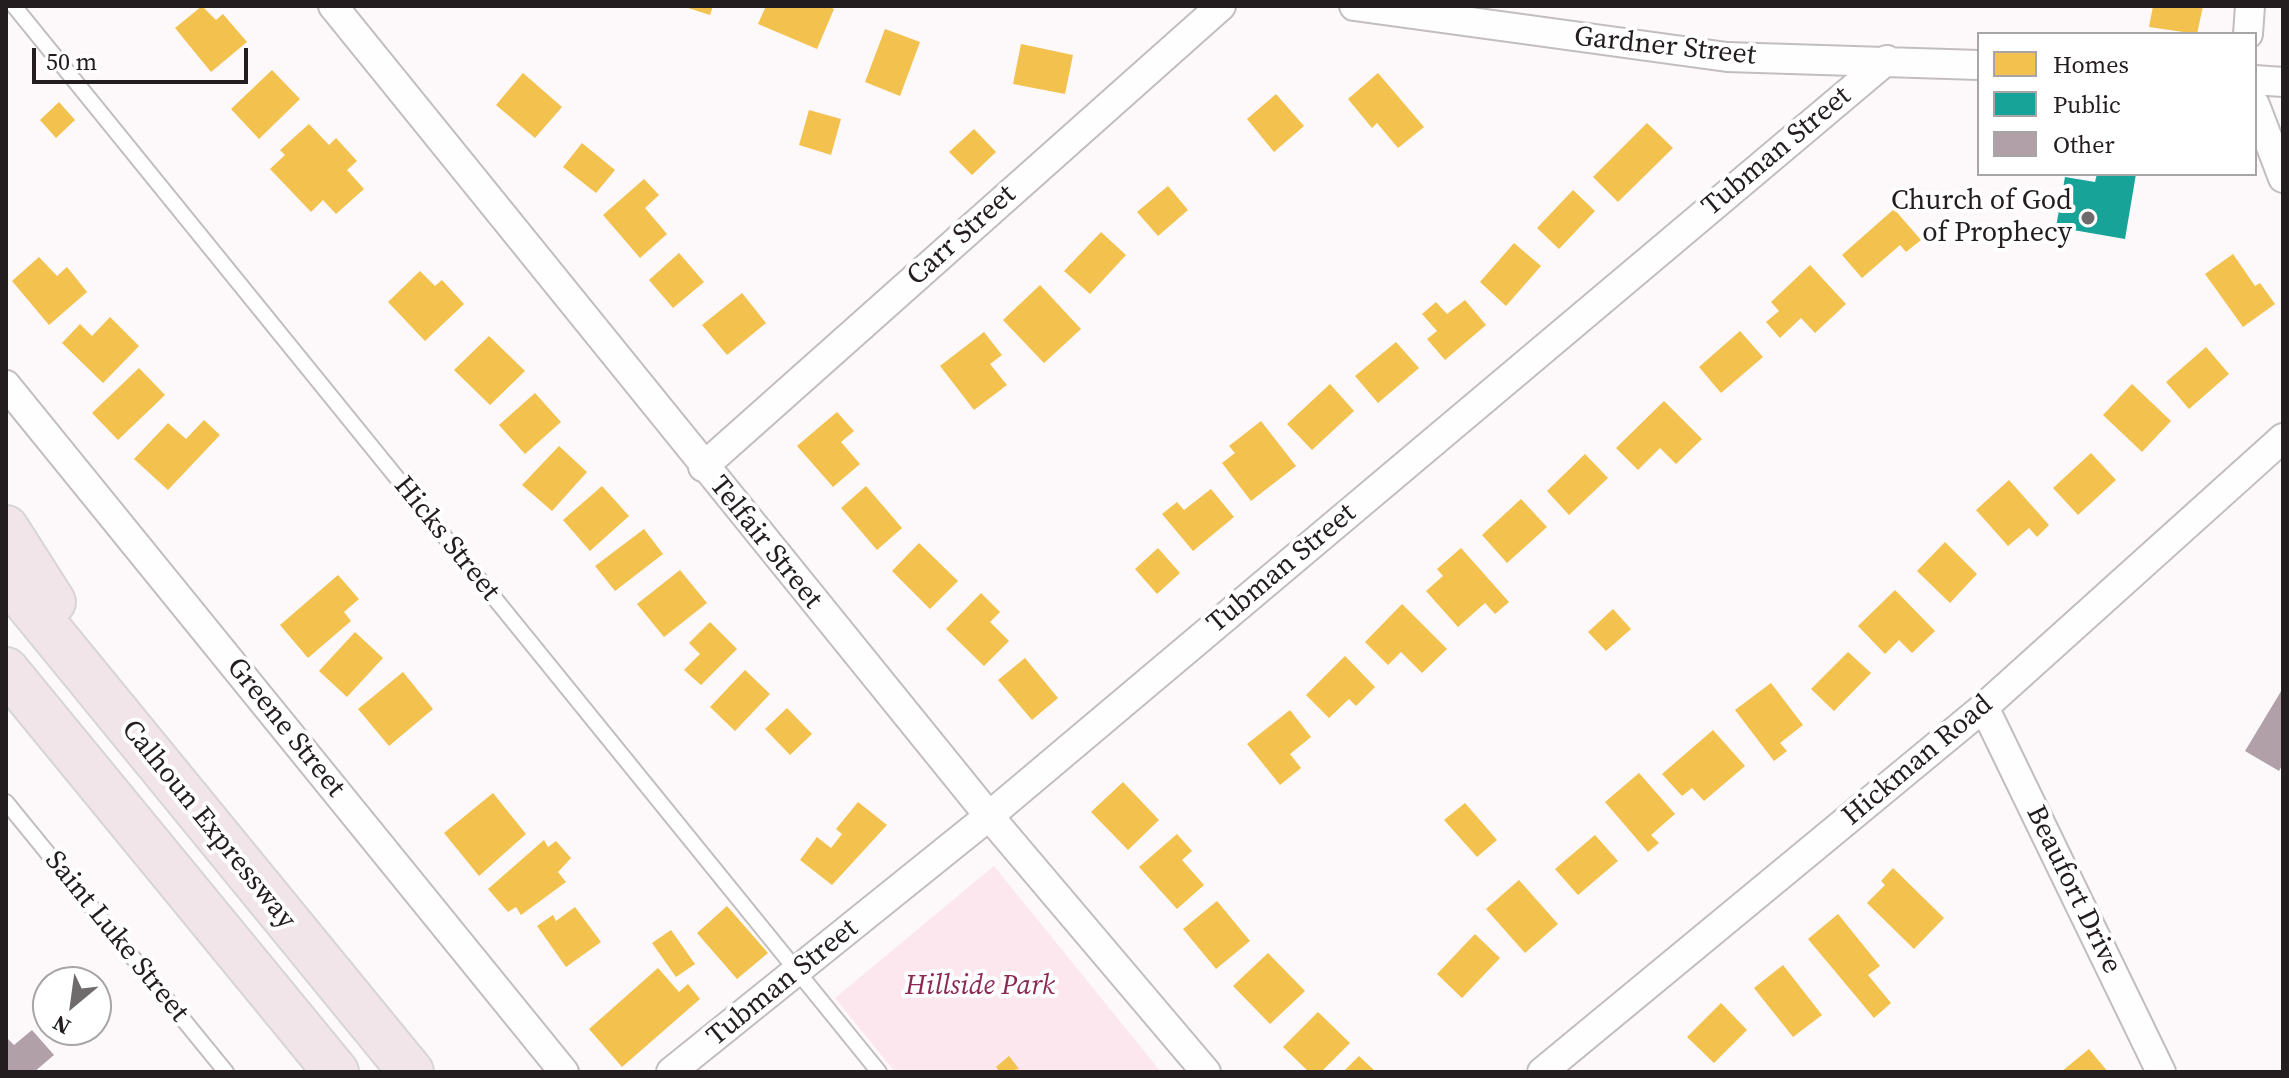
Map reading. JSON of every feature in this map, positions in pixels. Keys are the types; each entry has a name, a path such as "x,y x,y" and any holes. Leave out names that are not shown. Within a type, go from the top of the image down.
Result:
{"highway":[{"path":"6,528 146,749"},
{"name":"Calhoun Expressway","path":"6,577 411,1072"},
{"name":"Calhoun Expressway","path":"11,676 336,1072"}],"street":[{"name":"Telfair Street","path":"333,6 703,467 989,816 1206,1072"},
{"name":"Carr Street","path":"703,467 1221,6"},
{"name":"Gardner Street","path":"1354,6 1727,57 1977,65"},
{"path":"2248,32 2250,6"},
{"name":"Tubman Street","path":"671,1072 989,816 1887,60"},
{"path":"2257,80 2283,82"},
{"path":"2257,110 2283,178"},
{"name":"Greene Street","path":"6,385 564,1072"},
{"name":"Hickman Road","path":"1542,1072 1984,707 2283,438"},
{"name":"Beaufort Drive","path":"1984,707 2161,1072"}],"lane":[{"name":"Hicks Street","path":"14,6 879,1072"},
{"name":"Saint Luke Street","path":"6,802 226,1072"}],"green space":[{"name":"Hillside Park","path":"994,866 1161,1072 895,1072 835,998"}],"building: Homes":[{"path":"202,6 216,20 223,14 247,42 211,72 175,28"},
{"path":"682,6 713,6 710,15"},
{"path":"766,6 827,6 834,9 817,49 758,24"},
{"path":"2153,6 2203,6 2197,32 2149,27"},
{"path":"885,29 920,42 900,96 865,82"},
{"path":"1021,44 1073,55 1065,94 1013,84"},
{"path":"272,70 300,99 259,139 231,109"},
{"path":"523,73 562,107 535,138 496,105"},
{"path":"1378,73 1424,127 1398,148 1377,123 1372,128 1348,99"},
{"path":"1276,94 1304,126 1274,152 1247,119"},
{"path":"59,102 75,120 56,138 40,120"},
{"path":"809,110 841,119 831,155 799,145"},
{"path":"1647,123 1673,148 1618,202 1593,177"},
{"path":"309,124 329,145 336,138 357,161 347,170 364,189 336,214 323,200 311,212 270,169 285,155 280,150"},
{"path":"974,129 996,152 972,175 949,152"},
{"path":"582,143 615,170 596,193 563,167"},
{"path":"644,179 659,195 645,208 667,234 640,258 603,215"},
{"path":"1168,186 1188,210 1158,236 1137,212"},
{"path":"1573,190 1595,211 1559,249 1537,228"},
{"path":"1894,209 1921,240 1906,252 1900,245 1862,278 1842,255"},
{"path":"1101,232 1126,255 1090,294 1064,271"},
{"path":"1514,243 1541,266 1506,306 1480,282"},
{"path":"679,253 704,282 673,308 649,280"},
{"path":"2233,254 2255,286 2260,283 2275,304 2243,327 2205,274"},
{"path":"39,257 57,276 67,267 87,292 49,325 12,281"},
{"path":"1810,265 1846,304 1815,333 1801,318 1780,338 1766,322 1779,311 1771,302"},
{"path":"420,271 435,286 442,280 464,304 425,341 388,302"},
{"path":"1040,285 1081,329 1044,363 1003,320"},
{"path":"742,293 766,323 727,355 702,325"},
{"path":"1465,300 1486,325 1445,360 1427,339 1437,331 1422,314 1436,302 1447,314"},
{"path":"110,317 139,346 103,383 62,343 80,324 92,336"},
{"path":"1740,331 1763,357 1721,393 1699,367"},
{"path":"984,332 1002,355 990,364 1007,385 974,410 940,366"},
{"path":"489,336 525,371 490,405 454,370"},
{"path":"1396,342 1419,368 1378,403 1355,376"},
{"path":"2206,347 2229,374 2189,409 2166,382"},
{"path":"139,368 165,395 118,440 92,413"},
{"path":"1330,384 1354,411 1312,450 1287,424"},
{"path":"2132,384 2171,421 2142,452 2103,415"},
{"path":"535,393 561,422 525,454 499,425"},
{"path":"1664,401 1702,439 1676,464 1660,448 1638,470 1616,448"},
{"path":"837,412 854,431 841,442 860,464 833,487 797,446"},
{"path":"204,420 220,435 168,490 134,459 168,423 186,439"},
{"path":"1261,421 1296,466 1251,501 1222,463 1235,453 1229,446"},
{"path":"559,446 587,472 552,511 522,485"},
{"path":"2091,453 2116,480 2078,515 2053,488"},
{"path":"1585,454 1608,478 1569,515 1547,491"},
{"path":"2009,480 2049,525 2037,537 2029,528 2008,546 1976,510"},
{"path":"602,486 629,516 590,551 563,520"},
{"path":"866,486 902,528 877,550 841,508"},
{"path":"1211,489 1234,517 1193,551 1162,514 1177,502 1184,510"},
{"path":"1521,499 1547,527 1507,563 1482,535"},
{"path":"644,529 663,554 615,591 595,566"},
{"path":"1945,542 1977,574 1950,603 1917,571"},
{"path":"919,543 958,581 930,609 892,571"},
{"path":"1158,548 1180,573 1157,594 1135,569"},
{"path":"1461,548 1509,602 1495,614 1485,603 1458,627 1426,591 1443,576 1437,569"},
{"path":"680,570 707,603 664,637 637,604"},
{"path":"338,575 359,599 344,612 351,621 308,658 280,625"},
{"path":"1895,590 1935,631 1912,653 1899,640 1885,654 1858,626"},
{"path":"981,593 1000,612 990,622 1009,641 984,666 946,629"},
{"path":"1402,604 1447,649 1422,673 1401,652 1388,665 1365,642"},
{"path":"1613,609 1631,629 1606,651 1588,632"},
{"path":"710,622 737,649 701,685 684,670 700,654 689,643"},
{"path":"355,632 383,658 347,697 319,671"},
{"path":"1848,652 1871,673 1834,711 1811,689"},
{"path":"1345,656 1375,687 1356,706 1349,699 1329,718 1306,695"},
{"path":"1025,658 1058,698 1032,720 998,680"},
{"path":"745,670 770,694 735,731 710,707"},
{"path":"403,672 433,709 389,746 358,709"},
{"path":"1771,683 1803,725 1780,743 1787,751 1774,761 1735,710"},
{"path":"787,708 812,734 790,755 765,729"},
{"path":"1290,710 1311,737 1290,754 1301,768 1280,785 1247,744"},
{"path":"1713,730 1745,766 1704,801 1692,788 1682,796 1662,774"},
{"path":"1639,773 1675,814 1651,835 1659,843 1648,852 1605,802"},
{"path":"1123,782 1159,820 1128,850 1091,812"},
{"path":"493,793 526,834 479,876 444,833"},
{"path":"858,802 887,825 832,885 800,860 817,837 831,848 842,834 836,829"},
{"path":"1465,803 1497,840 1477,857 1444,820"},
{"path":"1177,834 1192,851 1182,860 1204,885 1177,909 1139,867"},
{"path":"1595,835 1618,861 1578,895 1555,869"},
{"path":"544,840 548,847 556,841 571,858 558,872 566,882 521,915 516,907 508,912 488,889"},
{"path":"1893,868 1944,918 1914,949 1867,903 1885,885 1881,881"},
{"path":"1519,880 1558,924 1525,953 1486,909"},
{"path":"1217,901 1250,941 1216,969 1183,929"},
{"path":"727,906 768,953 737,979 697,933"},
{"path":"575,907 601,942 566,967 537,926 553,915 556,921"},
{"path":"1838,914 1880,966 1868,975 1891,1003 1874,1018 1808,939"},
{"path":"671,930 695,964 676,977 652,943"},
{"path":"1475,934 1500,958 1462,998 1437,974"},
{"path":"1268,953 1305,991 1270,1024 1233,986"},
{"path":"1783,965 1822,1015 1793,1037 1754,988"},
{"path":"658,968 679,992 688,984 700,999 622,1067 589,1029"},
{"path":"1721,1003 1747,1030 1714,1063 1687,1037"},
{"path":"1318,1012 1350,1043 1321,1072 1309,1072 1283,1047"},
{"path":"2089,1049 2108,1072 2061,1072"},
{"path":"1009,1056 1019,1069 1000,1072 996,1067"},
{"path":"1359,1056 1376,1072 1343,1072"}],"building: Public":[{"path":"2096,176 2136,176 2125,239 2056,227 2065,177 2095,182"}],"building: Other":[{"path":"2283,688 2283,764 2279,771 2245,751"},
{"path":"32,1030 32,1046 46,1046 54,1055 34,1072 6,1072 6,1041 8,1039 14,1045"}],"place":[{"name":"Church of God of Prophecy","path":"2088,218"}]}
